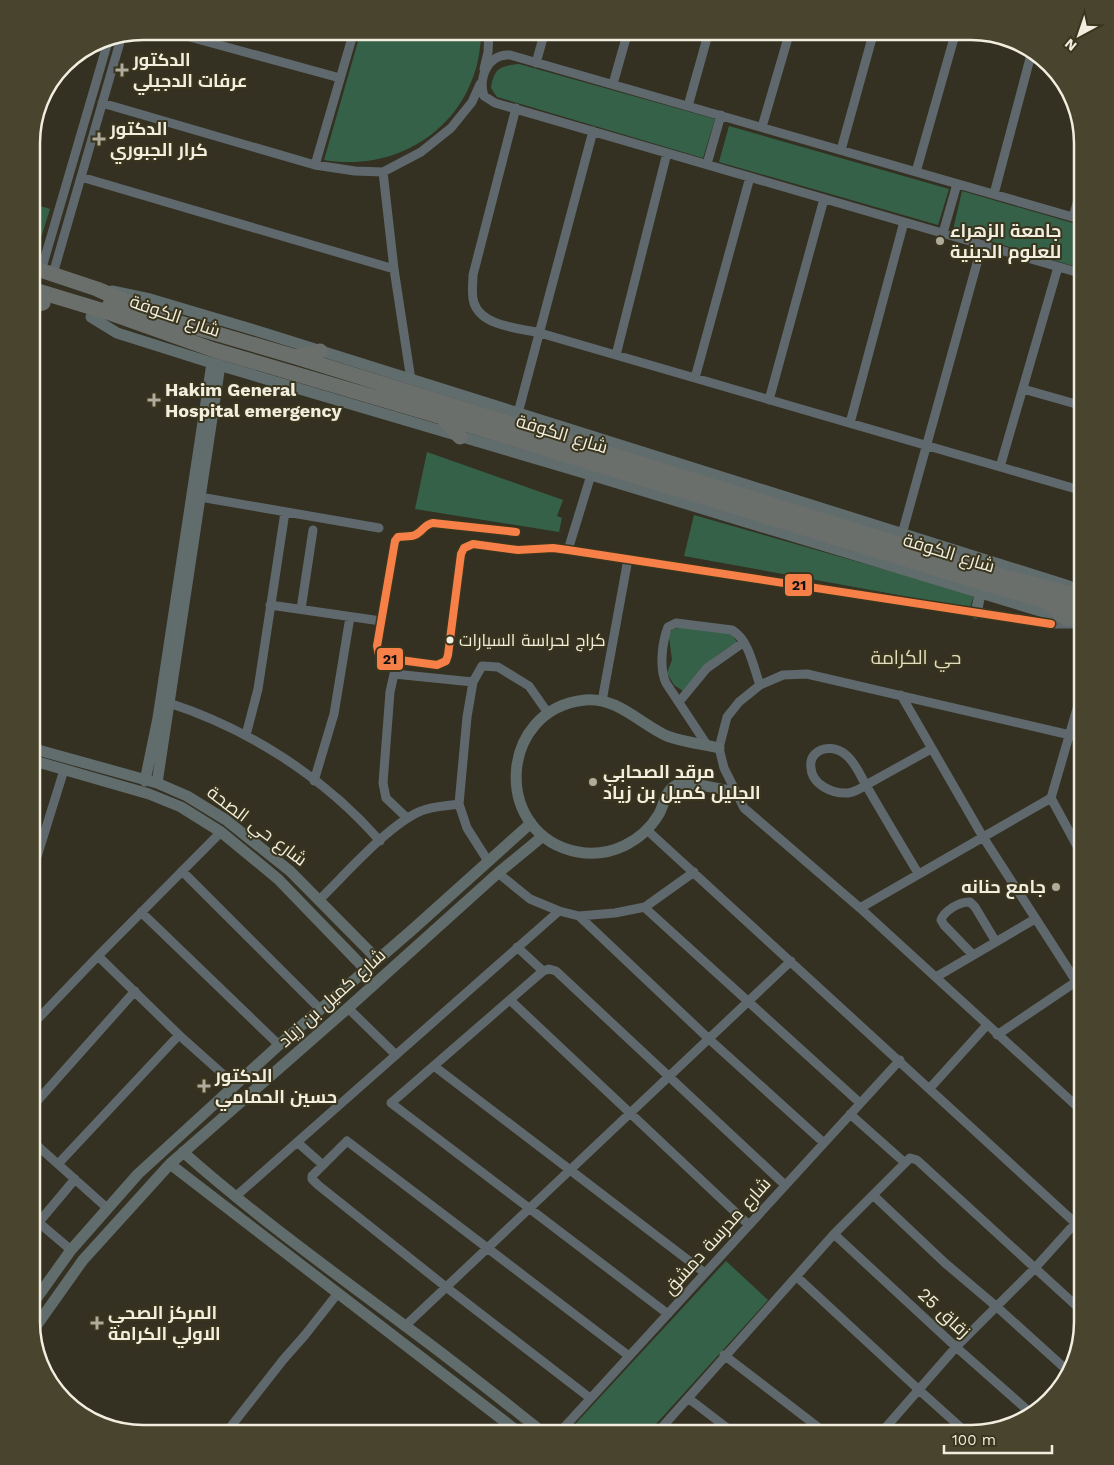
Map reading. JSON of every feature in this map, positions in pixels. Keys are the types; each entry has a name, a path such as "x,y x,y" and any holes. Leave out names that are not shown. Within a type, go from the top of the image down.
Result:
{"highway":[{"path":"40,273 97,289 122,300 145,319"},
{"name":"شارع الكوفة","path":"40,273 95,300 145,319 214,350 442,417 810,517 1000,588 1045,601 1074,617"},
{"name":"شارع الكوفة","path":"40,291 107,312 145,319 296,357 1005,577 1074,596"},
{"path":"40,303 117,323 145,319"},
{"path":"296,357 320,350"},
{"path":"466,410 492,405"},
{"path":"442,417 460,437"},
{"path":"786,534 810,517"},
{"path":"991,562 1005,577"}],"main road":[{"path":"97,289 145,298 320,350 518,413 810,517 902,534 1074,588"},
{"path":"91,317 117,333 216,364 591,475 980,594 1074,618"},
{"path":"161,725 169,703 200,496 216,364"},
{"path":"151,782 216,364"},
{"path":"976,612 980,594"},
{"path":"719,748 670,737 626,710 606,701 586,700 566,704 548,713 533,727 522,744 516,764 516,785 520,805 531,823 544,836 560,846 578,852 597,853 615,850 633,842 647,830 659,813 672,787 681,783 735,792"},
{"name":"شارع حي الصحة","path":"40,751 151,782 187,796 226,820 290,871 377,959"},
{"name":"شارع حي الصحة","path":"40,763 149,794 182,807 221,832 278,879 365,969"},
{"name":"شارع كميل بن زياد","path":"40,1293 71,1250 138,1174 279,1045 412,930 531,823"},
{"name":"شارع كميل بن زياد","path":"40,1321 83,1260 170,1164 498,873 544,836"},
{"path":"278,879 280,881 287,880 290,871"},
{"path":"293,894 296,884 304,885"},
{"path":"432,912 429,916 430,922 441,925"},
{"path":"412,930 416,930 422,935 421,943"},
{"path":"183,1152 235,1197 533,1425"},
{"path":"170,1164 510,1425"},
{"path":"122,1192 129,1200 135,1203"},
{"path":"104,1212 111,1228"},
{"path":"338,1294 346,1283"}],"street":[{"path":"201,40 340,78"},
{"path":"315,165 351,40"},
{"path":"102,103 315,165 355,171 383,172 421,152 451,128 472,102 482,76 488,52 489,40"},
{"path":"536,63 542,40"},
{"path":"613,84 625,40"},
{"path":"688,106 706,40"},
{"path":"762,127 787,40"},
{"path":"842,150 872,40"},
{"path":"916,172 954,40"},
{"path":"40,271 81,178 120,43"},
{"path":"114,45 119,48"},
{"path":"40,270 106,47"},
{"path":"1074,214 1073,217 504,54 493,60 482,76 484,96 488,100 1074,271"},
{"path":"994,194 1030,59"},
{"path":"516,108 473,275 472,290 474,303 479,312 486,318 495,323 540,333 1074,488"},
{"path":"707,164 721,115"},
{"path":"518,413 593,131"},
{"path":"616,355 667,152"},
{"path":"383,172 394,269 411,380"},
{"path":"695,378 750,177"},
{"path":"81,178 394,269"},
{"path":"943,233 957,184"},
{"path":"769,400 824,199"},
{"path":"850,423 904,222"},
{"path":"902,534 982,245"},
{"path":"1000,467 1058,267"},
{"path":"1023,389 1074,403"},
{"path":"568,550 591,475"},
{"path":"200,496 379,528"},
{"path":"246,735 258,688 285,512"},
{"path":"516,532 433,523 424,526 418,534 398,537 395,541 381,621 377,649 379,655 385,658 440,664 446,661 461,554 464,548 473,544 518,550 553,548 568,550 1056,624 1074,620"},
{"path":"301,609 313,530"},
{"path":"602,701 628,560"},
{"path":"270,605 381,621"},
{"path":"314,781 334,714 350,617"},
{"path":"707,745 662,675 664,636 668,627 676,623 732,630 738,633 744,642 760,685"},
{"path":"679,702 707,668 744,642"},
{"path":"488,861 467,828 459,804 467,717 473,682 482,666 498,667 529,686 548,713"},
{"path":"407,818 386,798 383,783 390,692 394,674 473,682"},
{"path":"1074,737 807,674 783,675 760,685 739,702 727,717 719,748 724,768 744,808 860,908 1074,1104"},
{"path":"901,695 983,837 1035,919 1074,973"},
{"path":"169,703 246,735 314,781 364,823 380,841"},
{"path":"860,908 1050,798 1074,721"},
{"path":"918,873 866,785 852,761 842,752 831,748 820,750 812,758 811,771 816,781 826,788 846,793 856,791 866,785 931,749"},
{"path":"40,847 64,770"},
{"path":"1050,798 1074,841"},
{"path":"319,900 380,841 407,818 422,810 459,804"},
{"path":"647,830 900,1060 1072,1220"},
{"path":"40,1017 221,832"},
{"path":"182,871 321,1010"},
{"path":"498,873 530,899 559,911 579,916 615,913 644,907 694,872"},
{"path":"973,955 941,920 943,914 965,901 970,902 975,907 996,942"},
{"path":"644,907 860,1103"},
{"path":"235,1197 559,911"},
{"path":"141,912 279,1045"},
{"path":"579,916 708,1039 824,1143"},
{"path":"936,977 1035,919"},
{"path":"517,947 543,972"},
{"path":"98,956 179,1035 235,1085"},
{"path":"405,1326 791,961"},
{"path":"668,1314 391,1103 543,972 549,969 556,971 785,1185"},
{"path":"997,1034 1074,983"},
{"path":"40,1098 135,991"},
{"path":"510,1000 749,1225"},
{"path":"348,1008 396,1055"},
{"path":"930,1088 987,1025"},
{"path":"58,1164 179,1035"},
{"name":"شارع مدرسة دمشق","path":"566,1425 900,1060"},
{"path":"434,1066 705,1273"},
{"path":"850,1114 904,1162"},
{"path":"590,1398 314,1182 312,1176 347,1141 629,1356"},
{"path":"297,1142 323,1165"},
{"path":"40,1148 75,1179 104,1212"},
{"path":"664,1425 724,1355 797,1277 834,1234 910,1158 918,1160 1074,1304"},
{"path":"40,1221 75,1179"},
{"path":"873,1195 1063,1367"},
{"path":"40,1223 71,1250"},
{"path":"888,1425 956,1347 1074,1226"},
{"name":"زقاق 25","path":"834,1234 1026,1409"},
{"path":"797,1277 958,1425"},
{"path":"232,1425 338,1294"},
{"path":"724,1355 815,1425"},
{"path":"688,1398 722,1425"}],"green space":[{"path":"358,40 480,40 478,62 468,89 453,113 433,133 410,148 383,158 354,162 324,160"},
{"path":"519,64 715,119 703,158 497,97 491,88 496,72 503,67"},
{"path":"729,126 949,189 938,225 719,162"},
{"path":"962,191 1074,223 1074,266 953,230"},
{"path":"40,206 50,209 40,241"},
{"path":"427,452 563,500 557,516 562,518 559,532 415,509"},
{"path":"694,515 974,595 970,608 684,556"},
{"path":"680,627 731,633 737,642 707,664 683,691 674,685 667,673 672,660 669,637 672,630"},
{"path":"726,1261 768,1300 655,1425 574,1425"}],"transit line":[{"name":"21","path":"516,532 433,523 415,535 398,537 395,541 377,646 379,655 385,658 437,665 446,661 461,554 464,548 473,544 518,550 553,548 568,550 1051,624"}],"place":[{"name":"الدكتور عرفات الدجيلي","path":"122,70"},
{"name":"الدكتور كرار الجبوري","path":"99,139"},
{"name":"جامعة الزهراء للعلوم الدينية","path":"940,241"},
{"name":"Hakim General Hospital emergency","path":"154,400"},
{"name":"كراج لحراسة السيارات","path":"450,640"},
{"name":"مرقد الصحابي الجليل كميل بن زياد","path":"593,782"},
{"name":"جامع حنانه","path":"1056,887"},
{"name":"الدكتور حسين الحمامي","path":"204,1086"},
{"name":"المركز الصحي الاولي الكرامة","path":"97,1323"}],"district":[{"name":"حي الكرامة","path":"916,657"}]}
